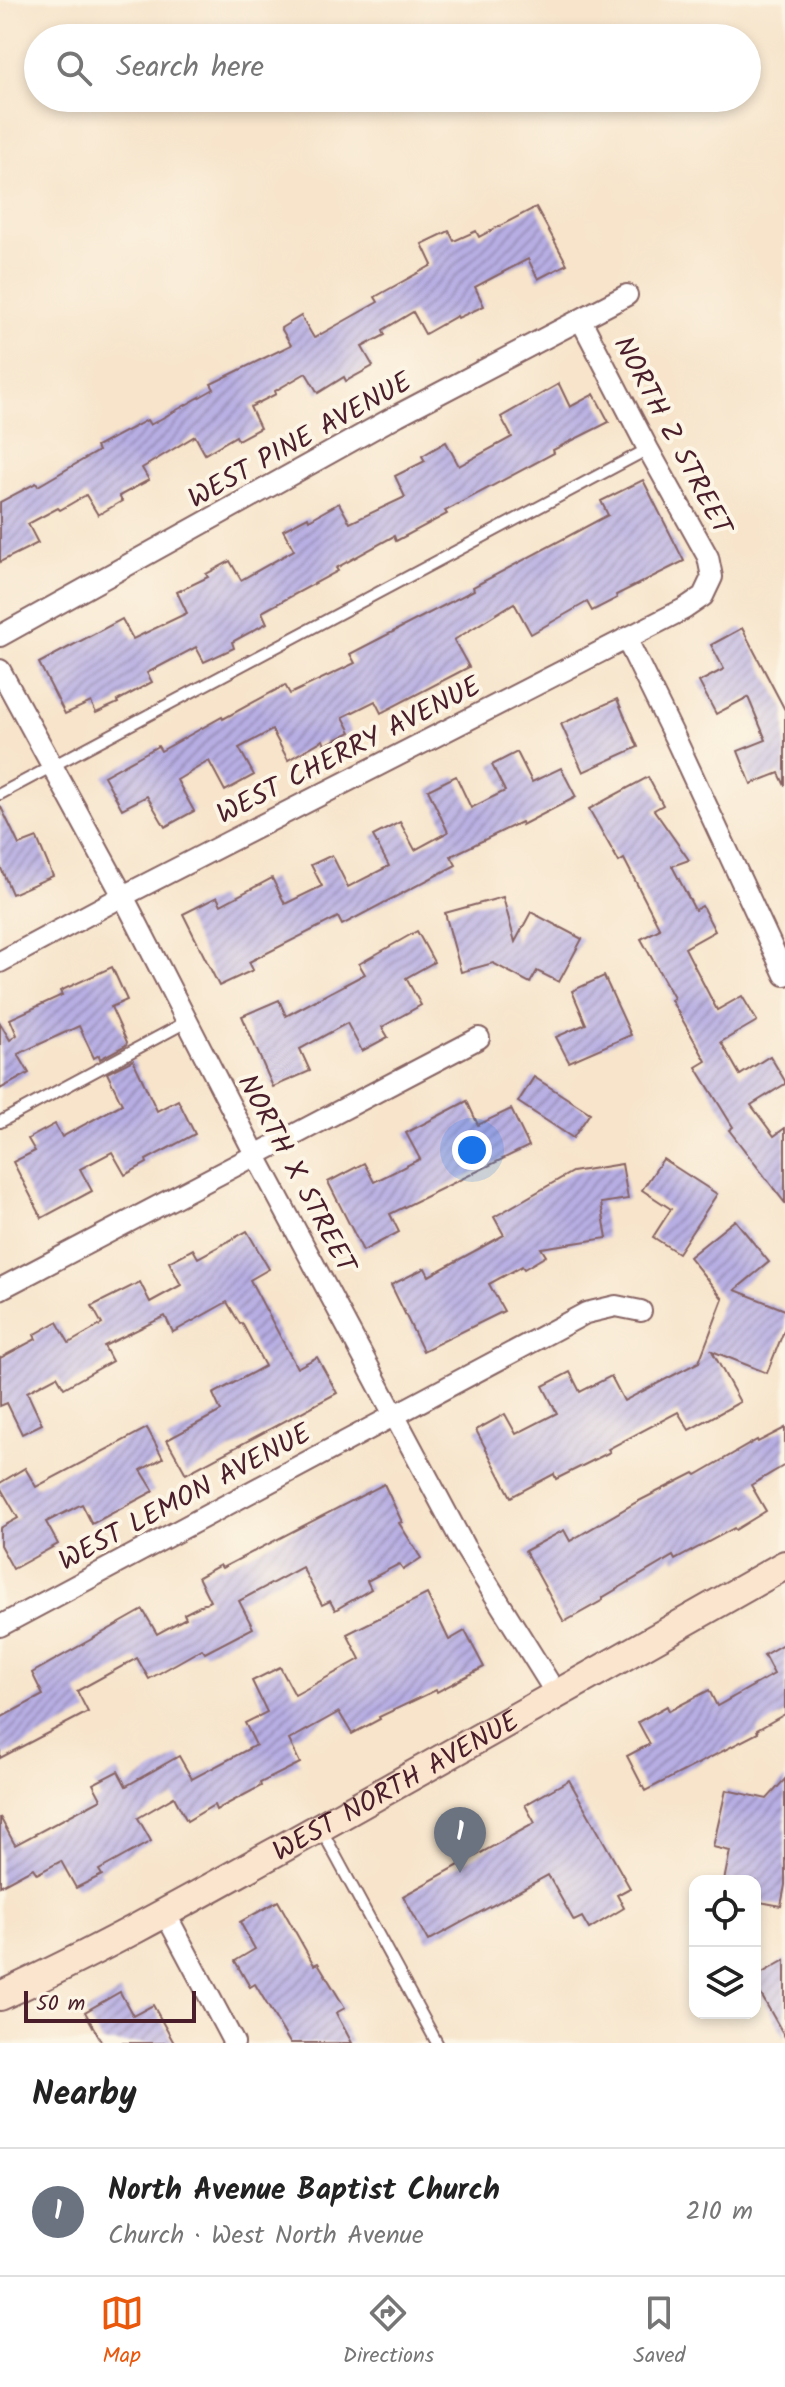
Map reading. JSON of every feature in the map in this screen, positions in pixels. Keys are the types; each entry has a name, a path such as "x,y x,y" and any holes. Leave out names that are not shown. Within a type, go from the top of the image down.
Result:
{"street":[{"name":"WEST PINE AVENUE","path":"0,636 398,415 627,295"},
{"name":"NORTH Z STREET","path":"581,320 708,557 712,577"},
{"name":"WEST CHERRY AVENUE","path":"0,962 684,609 703,596 712,577"},
{"path":"626,638 785,975"},
{"name":"NORTH X STREET","path":"0,670 123,896 255,1154 464,1546 557,1695"},
{"path":"0,1289 479,1038"},
{"name":"WEST LEMON AVENUE","path":"0,1626 586,1313 616,1306 641,1311"},
{"name":"WEST NORTH AVENUE","path":"0,1996 165,1913 785,1565"},
{"path":"165,1913 234,2043"}],"lane":[{"path":"0,794 648,449"},
{"path":"0,1122 188,1021"},
{"path":"320,1827 437,2043"}],"building":[{"path":"536,207 567,264 538,279 528,259 475,287 484,306 457,316 425,334 413,312 383,330 385,335 362,347 373,366 346,381 344,377 318,393 306,373 250,407 260,428 238,440 236,436 205,454 195,436 142,468 149,480 119,496 122,501 98,515 86,495 28,524 38,543 0,562 0,502 36,483 38,486 98,451 96,447 147,420 150,425 214,389 211,384 291,345 281,328 301,316 314,338 378,302 375,297 432,265 422,244 449,231 454,241 476,231 479,237"},
{"path":"559,384 570,407 594,394 609,422 445,511 447,514 396,541 394,536 262,612 267,623 232,642 234,648 204,662 196,647 147,673 152,682 118,703 96,713 91,702 65,714 39,663 122,619 133,639 187,613 177,592 208,577 206,574 230,561 241,580 294,550 283,530 308,517 309,520 339,503 350,523 405,497 395,476 425,461 422,456 446,442 459,466 512,437 501,417"},
{"path":"643,480 684,561 616,595 617,598 592,611 587,602 531,634 514,603 454,640 469,667 381,713 375,701 343,717 351,732 325,745 323,740 288,760 272,730 239,748 254,775 225,791 209,761 177,780 194,811 165,827 147,796 122,809 104,776 158,746 161,751 285,685 290,694 355,663 350,654 474,590 473,587 608,515 601,501"},
{"path":"742,628 785,710 785,786 779,773 751,784 738,751 766,740 748,697 716,714 699,682 724,669 711,645"},
{"path":"617,699 638,747 583,772 561,724"},
{"path":"517,752 532,782 561,768 576,797 451,856 456,865 342,925 338,917 249,962 253,970 219,986 183,914 217,897 221,905 272,878 285,904 322,886 311,865 332,855 348,887 389,866 373,836 400,822 415,850 448,832 428,790 456,776 471,808 505,791 492,765"},
{"path":"648,777 663,805 654,810 689,860 672,866 695,910 702,906 715,931 685,948 717,1010 742,996 757,1021 721,1042 740,1075 770,1056 785,1081 785,1084 751,1105 774,1136 785,1128 785,1203 729,1130 733,1127 696,1067 706,1061 641,939 660,929 624,859 619,862 589,809"},
{"path":"0,805 19,845 37,838 53,876 12,894 0,866"},
{"path":"503,897 515,942 531,912 582,939 559,982 537,971 530,983 493,963 461,972 445,913"},
{"path":"417,931 434,962 406,978 421,1005 382,1027 388,1037 362,1051 347,1023 300,1049 310,1071 273,1087 242,1016 279,1000 286,1016 365,974 359,964"},
{"path":"112,967 127,1000 111,1007 126,1045 100,1059 99,1055 94,1058 79,1026 18,1054 29,1073 0,1089 0,1023 10,1040 17,1035 10,1019"},
{"path":"604,976 631,1035 569,1062 556,1037 586,1024 572,991"},
{"path":"133,1060 157,1111 178,1100 195,1134 125,1175 112,1152 80,1169 92,1191 42,1218 13,1162 35,1151 28,1139 55,1124 62,1137 122,1104 107,1073"},
{"path":"534,1077 590,1113 573,1138 518,1102"},
{"path":"467,1101 478,1125 511,1109 529,1146 390,1214 399,1232 363,1251 328,1182 364,1163 374,1182 420,1159 406,1133"},
{"path":"663,1159 717,1194 678,1253 653,1237 671,1209 642,1190"},
{"path":"622,1164 628,1199 601,1203 607,1238 541,1248 546,1256 489,1284 504,1311 423,1351 391,1285 425,1268 429,1276 504,1235 494,1217 572,1172"},
{"path":"735,1220 769,1262 735,1290 785,1310 785,1328 767,1373 712,1351 740,1402 689,1430 678,1412 608,1449 610,1452 556,1479 554,1474 511,1497 476,1430 505,1414 516,1434 557,1413 543,1386 570,1372 580,1392 611,1376 624,1401 699,1362 723,1299 689,1257"},
{"path":"247,1231 269,1269 250,1280 297,1368 317,1357 337,1393 186,1474 167,1440 221,1411 213,1394 265,1366 227,1302 173,1332 165,1316 104,1346 112,1361 64,1388 57,1376 27,1392 42,1424 22,1434 7,1403 0,1406 0,1358 36,1339 34,1335 57,1322 69,1343 102,1324 92,1306 140,1282 150,1302 181,1285 169,1262 193,1249 198,1258"},
{"path":"147,1428 163,1458 141,1470 154,1491 92,1524 82,1504 46,1522 58,1544 13,1569 0,1545 0,1528 18,1518 0,1483 25,1468 36,1487"},
{"path":"785,1428 785,1465 751,1485 766,1511 675,1560 673,1556 564,1622 525,1551 564,1530 570,1541 635,1503"},
{"path":"384,1484 402,1522 399,1523 421,1558 403,1570 399,1564 367,1581 371,1589 335,1610 330,1601 322,1605 302,1567 239,1601 253,1628 205,1653 202,1649 149,1679 137,1658 77,1691 88,1712 0,1758 0,1718 43,1695 32,1673 143,1610 157,1634 186,1618 184,1614 210,1601 198,1577 220,1565 222,1568"},
{"path":"427,1594 449,1640 465,1631 484,1667 379,1717 352,1734 339,1712 289,1740 300,1763 216,1810 214,1805 187,1821 174,1797 138,1818 151,1841 99,1870 102,1875 76,1888 61,1861 37,1874 33,1868 0,1886 0,1817 15,1845 101,1799 93,1784 118,1771 126,1786 179,1756 192,1779 256,1745 245,1723 267,1712 252,1681 280,1667 295,1695 360,1659 347,1634"},
{"path":"785,1643 785,1714 757,1730 758,1733 645,1791 627,1756 650,1744 638,1722 667,1706 669,1711 709,1690 717,1706 774,1674 764,1655"},
{"path":"785,1779 785,1885 781,1906 761,1902 761,1875 725,1875 730,1851 713,1847 726,1790 767,1799"},
{"path":"569,1780 630,1888 617,1895 624,1908 589,1929 582,1917 574,1921 548,1875 428,1941 403,1896 535,1823 525,1805"},
{"path":"278,1901 314,1965 318,1963 345,2008 336,2013 352,2043 290,2043 255,1984 250,1987 235,1961 255,1949 240,1922"},
{"path":"785,1960 785,2037 761,1995 761,1974"},
{"path":"120,1992 133,2016 153,2005 174,2043 102,2043 85,2012"}],"place":[{"name":"North Avenue Baptist Church","path":"460,1873"}]}
